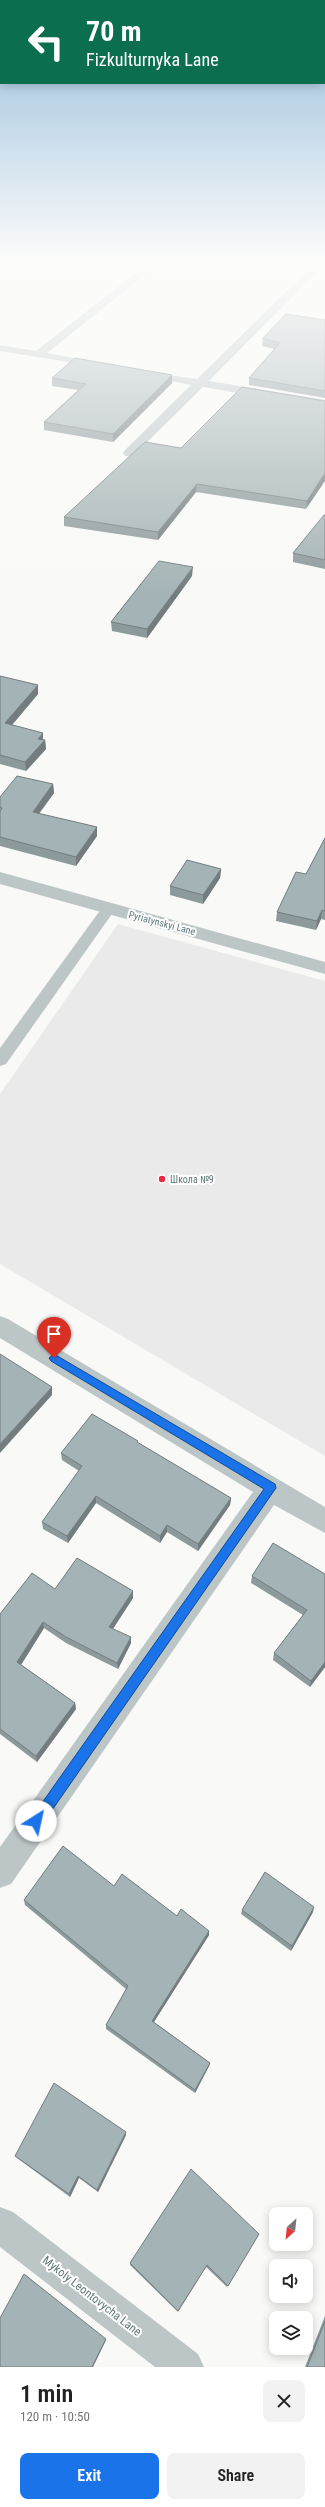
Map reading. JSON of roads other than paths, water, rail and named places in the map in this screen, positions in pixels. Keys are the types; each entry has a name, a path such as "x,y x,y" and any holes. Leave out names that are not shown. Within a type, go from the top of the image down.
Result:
{"street":[{"path":"158,375 325,404"},
{"path":"129,453 205,375"},
{"name":"Pyriatynskyi Lane","path":"0,878 325,968"},
{"path":"0,1326 325,1520"},
{"path":"0,1873 271,1488"},
{"name":"Mykoly Leontovycha Lane","path":"0,2225 185,2367"}],"lane":[{"path":"0,1060 109,908"}],"place":[{"name":"Школа №9","path":"162,1179"}]}
